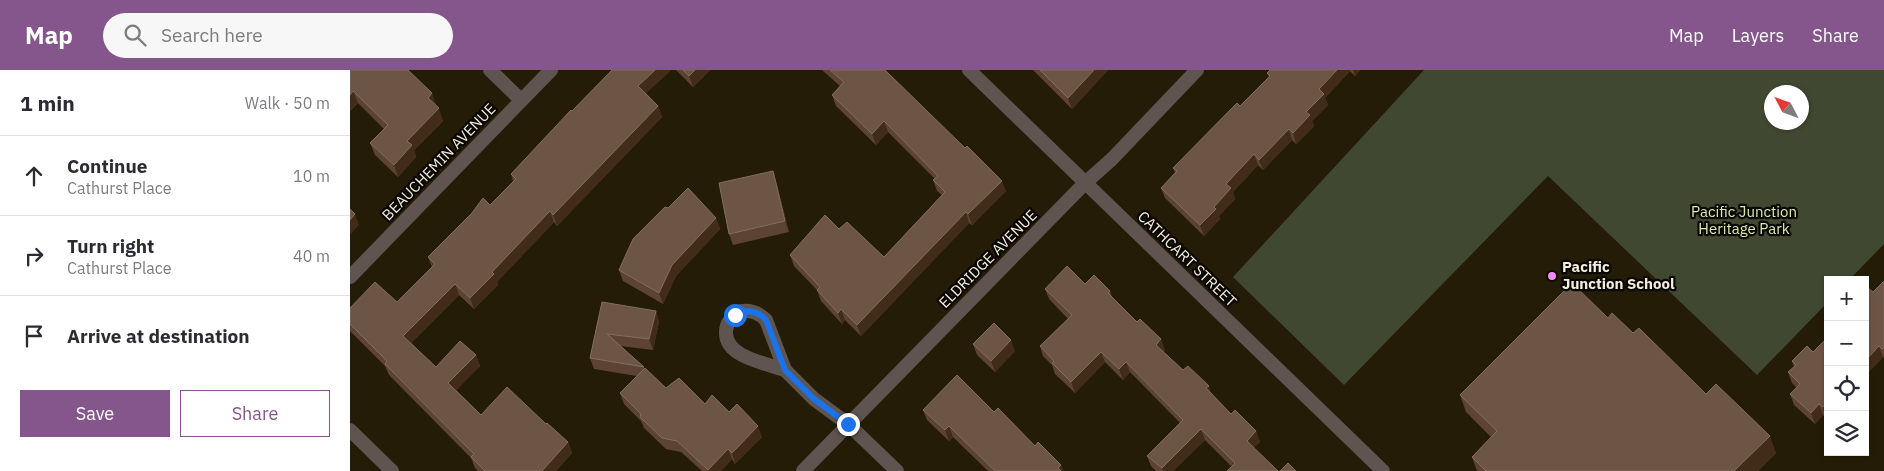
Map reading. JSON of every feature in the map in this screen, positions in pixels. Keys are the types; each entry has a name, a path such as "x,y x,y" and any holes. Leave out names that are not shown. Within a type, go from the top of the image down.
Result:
{"street":[{"path":"490,70 521,100"},
{"name":"BEAUCHEMIN AVENUE","path":"350,277 551,70"},
{"name":"CATHCART STREET","path":"969,70 1383,471"},
{"name":"ELDRIDGE AVENUE","path":"803,471 1085,183 1112,159 1197,70"},
{"path":"785,370 743,356 730,347 726,340 726,327 735,315 742,311 761,314 766,320 785,370 814,399 848,424 897,471"},
{"path":"350,430 392,471"}],"green space":[{"name":"Pacific Junction Heritage Park","path":"1424,70 1884,70 1884,244 1853,276 1824,276 1824,306 1757,375 1548,176 1344,385 1233,277"}],"building":[{"path":"350,70 408,70 432,93 428,98 439,108 407,141 412,145 394,165 370,143 388,125 353,91 350,95"},
{"path":"612,70 655,70 638,86 658,106 553,215 550,211 470,298 455,284 403,336 436,367 460,341 476,355 448,383 481,415 507,387 568,442 542,471 485,471 471,457 474,454 385,364 387,361 350,324 350,308 375,282 397,302 435,264 428,257 472,213 483,198 490,205 516,179 511,174 571,110"},
{"path":"683,70 695,70 689,76"},
{"path":"830,70 885,70 965,148 967,146 1002,181 968,214 966,212 857,325 841,309 838,313 817,290 820,287 790,255 825,215 839,229 847,222 884,257 945,192 933,180 938,176 884,121 872,134 832,95 844,82"},
{"path":"1040,70 1094,70 1068,98"},
{"path":"1270,70 1337,70 1319,89 1324,94 1306,112 1310,115 1293,133 1289,129 1259,160 1254,154 1226,184 1231,188 1214,207 1216,209 1200,225 1161,188 1177,171 1173,168 1237,103 1240,106 1270,76 1267,73"},
{"path":"773,171 785,221 729,234 719,183"},
{"path":"688,188 716,218 672,265 659,293 619,270 633,239 665,207 668,208"},
{"path":"350,209 355,214 350,220"},
{"path":"1067,266 1085,284 1094,275 1110,291 1108,293 1137,322 1140,319 1161,339 1156,345 1183,370 1188,366 1209,386 1206,388 1231,414 1235,410 1256,431 1247,441 1278,471 1227,471 1235,463 1201,429 1162,468 1147,456 1183,420 1126,362 1119,369 1101,352 1071,382 1052,363 1054,361 1040,346 1072,315 1045,289"},
{"path":"1884,281 1884,347 1882,349 1879,346 1869,357 1869,289 1873,292"},
{"path":"1572,283 1608,318 1612,313 1633,333 1639,328 1706,394 1716,384 1770,436 1734,471 1486,471 1472,457 1497,431 1460,395"},
{"path":"602,302 656,311 649,339 607,334 644,367 590,358"},
{"path":"994,323 1011,340 991,361 973,344"},
{"path":"1824,341 1824,406 1819,404 1811,413 1790,394 1800,384 1788,372 1796,365 1792,361 1807,346 1813,352"},
{"path":"645,368 666,388 679,378 705,404 712,395 729,412 737,404 758,426 732,453 728,449 708,470 677,441 662,438 640,417 641,414 620,393"},
{"path":"957,375 994,412 998,408 1035,446 1038,442 1061,465 1058,468 1061,471 995,471 949,426 945,430 923,410"},
{"path":"1288,463 1296,471 1280,471"}],"place":[{"name":"Pacific Junction School","path":"1552,276"}],"route":[{"path":"735,315 742,311 761,314 770,327 785,370 814,399 848,424"}]}
